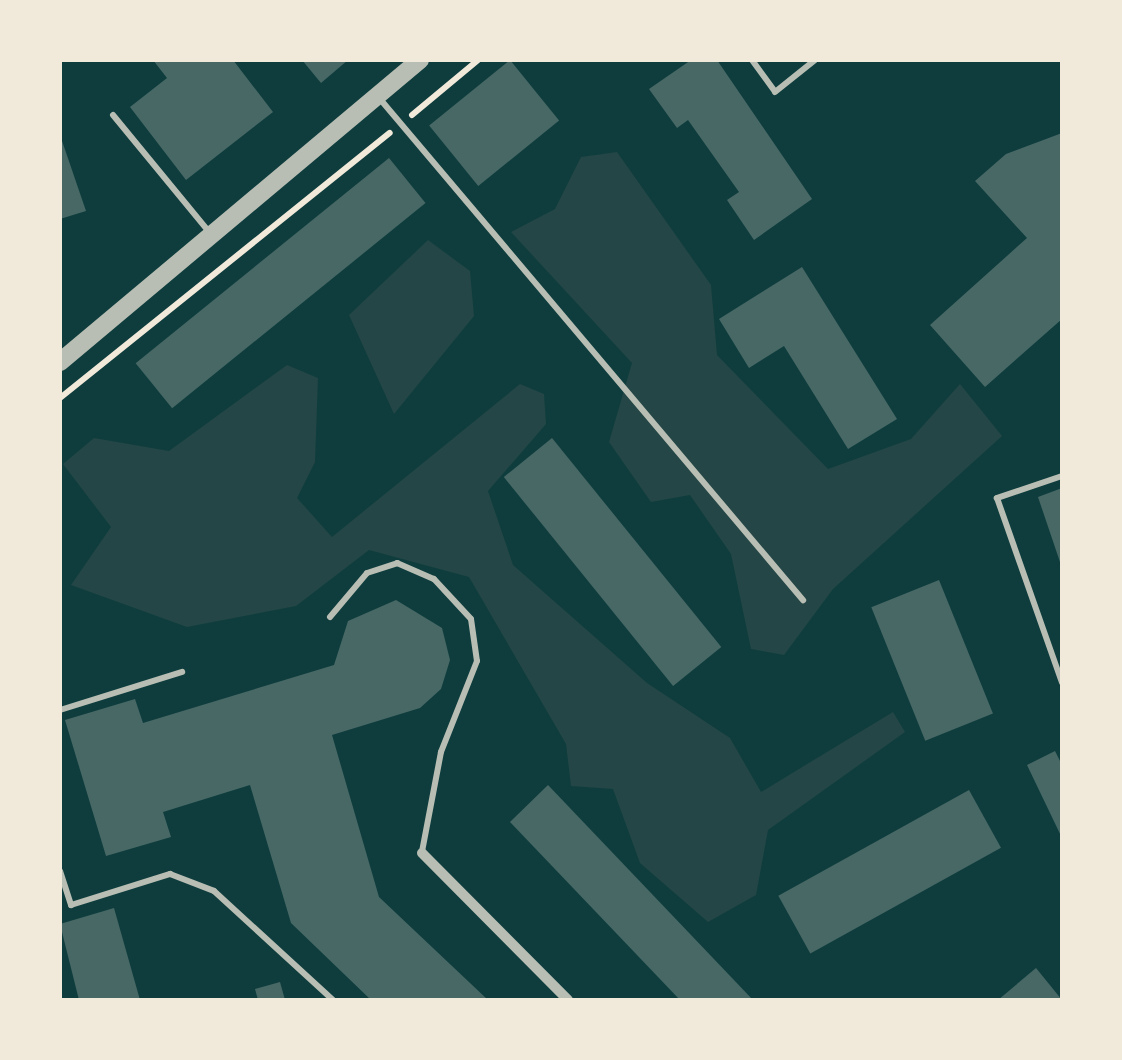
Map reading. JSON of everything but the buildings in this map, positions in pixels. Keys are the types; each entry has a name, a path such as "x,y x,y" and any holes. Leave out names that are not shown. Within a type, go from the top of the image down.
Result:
{"street":[{"path":"60,362 420,60"},
{"path":"422,853 568,1000"}],"lane":[{"path":"752,60 775,92 814,60"},
{"path":"376,94 803,600"},
{"path":"113,115 210,233"},
{"path":"1062,476 997,498 1062,683"},
{"path":"330,618 367,573 397,564 434,578 471,619 477,661 441,752 422,853"},
{"path":"60,710 182,672"},
{"path":"60,872 71,905 170,874 214,891 333,1000"}],"path":[{"path":"60,398 478,60"}],"shaded area":[{"path":"617,152 711,285 717,355 828,469 911,439 960,384 1002,436 833,589 784,655 751,649 731,554 690,495 651,502 609,442 632,363 511,232 555,209 581,157"},
{"path":"428,240 470,271 474,316 394,414 349,315"},
{"path":"287,365 318,378 315,462 297,498 332,537 520,384 544,394 546,424 488,491 513,565 647,683 730,738 761,792 893,712 905,732 768,830 756,895 708,922 640,863 613,789 571,786 566,744 469,577 369,550 296,606 187,627 71,585 111,527 63,464 94,438 169,451"}]}
